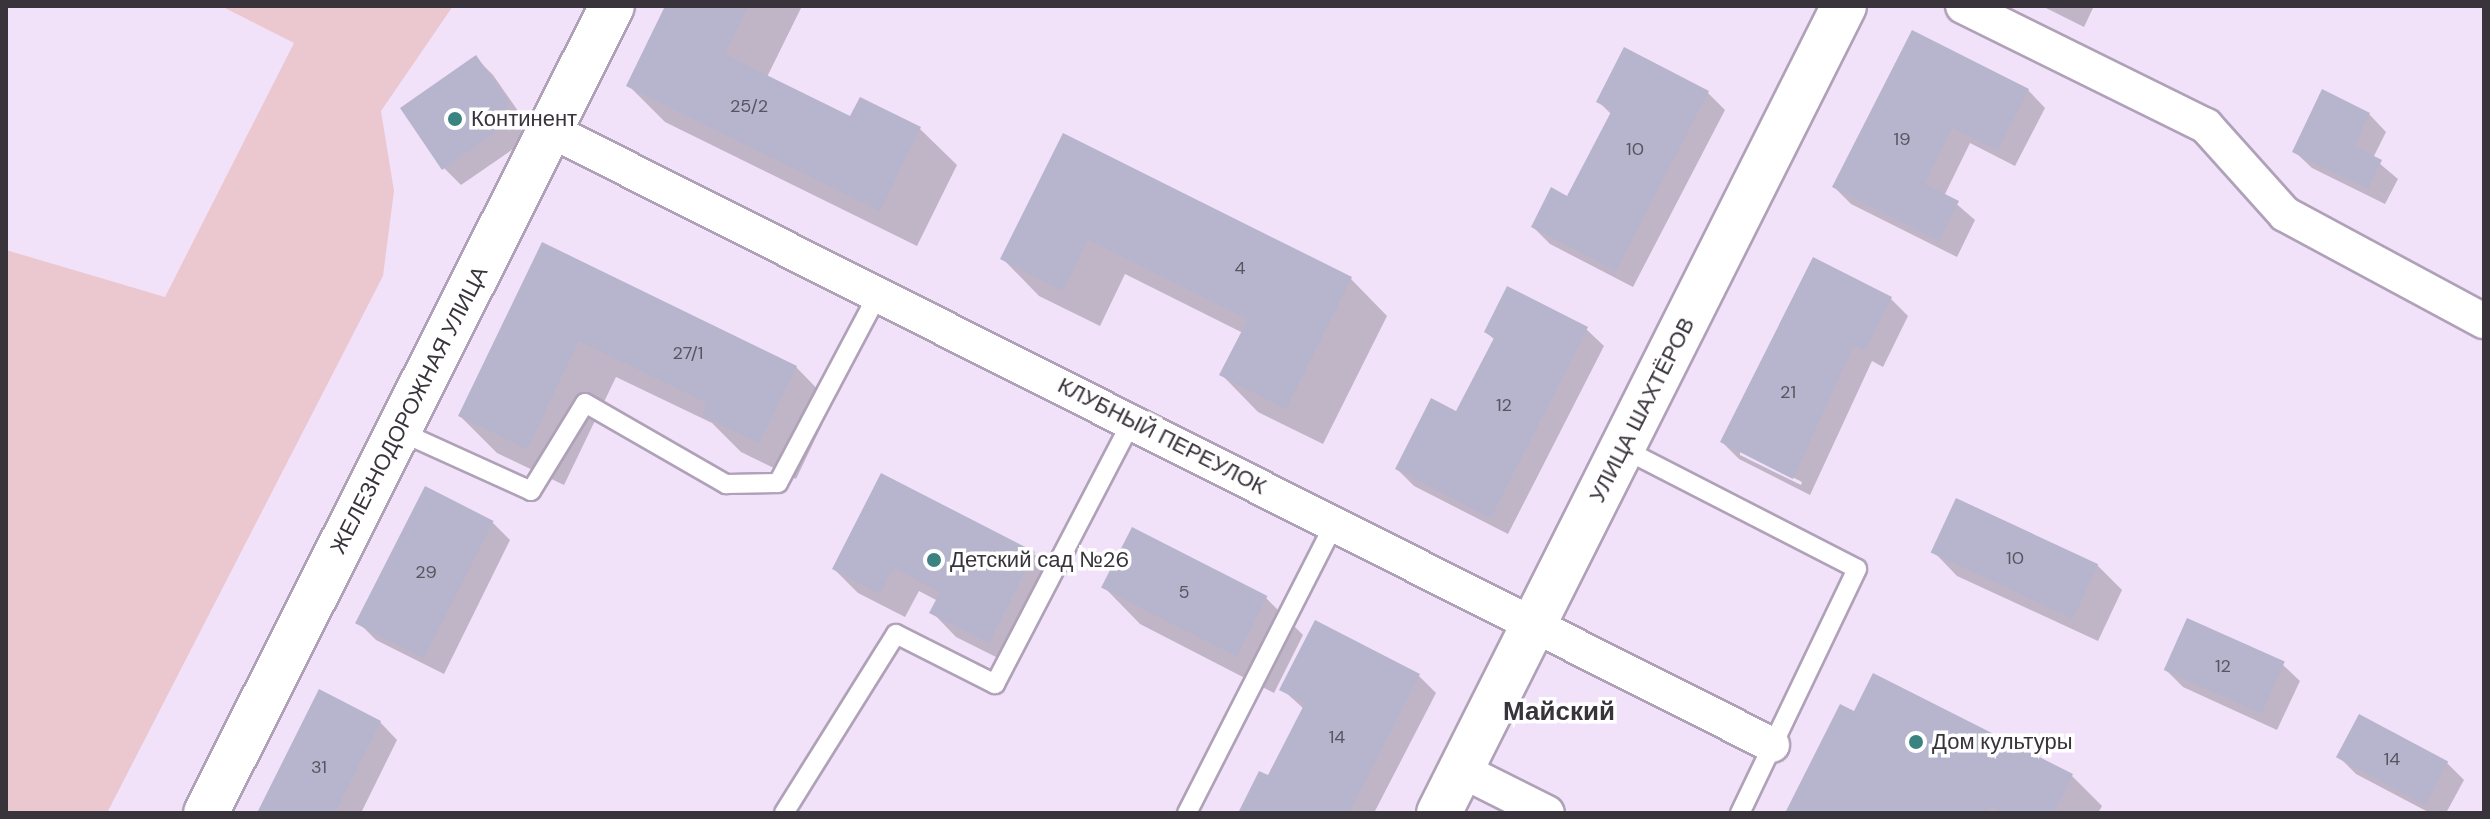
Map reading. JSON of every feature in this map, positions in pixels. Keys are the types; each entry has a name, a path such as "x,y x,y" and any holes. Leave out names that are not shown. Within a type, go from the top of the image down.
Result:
{"street":[{"name":"ЖЕЛЕЗНОДОРОЖНАЯ УЛИЦА","path":"206,813 612,6"},
{"name":"УЛИЦА ШАХТЁРОВ","path":"1439,813 1844,6"},
{"path":"1963,6 2206,126 2285,214 2484,321"},
{"name":"КЛУБНЫЙ ПЕРЕУЛОК","path":"550,130 1534,622 1772,745"},
{"path":"1461,770 1547,813"}],"lane":[{"path":"399,431 531,491 585,403 726,484 778,483 878,294"},
{"path":"784,813 896,634 995,684 1132,421"},
{"path":"1622,448 1857,569 1740,813"},
{"path":"1187,813 1335,522"}],"shaded area":[{"path":"221,6 453,6 381,111 394,191 383,276 107,813 6,813 6,250 165,297 294,43"}],"building":[{"path":"665,6 748,6 724,54 850,116 860,97 921,127 880,211 626,86"},
{"path":"1912,30 2029,89 1998,150 1952,128 1925,184 1959,201 1939,241 1832,187"},
{"path":"1624,47 1709,91 1616,271 1531,227 1551,187 1567,196 1612,110 1596,102"},
{"name":"Континент","path":"476,55 509,102 499,130 442,170 400,108"},
{"path":"2322,89 2370,113 2354,146 2382,160 2368,189 2292,152"},
{"path":"1063,133 1352,277 1286,409 1219,375 1248,319 1088,239 1063,291 1000,259"},
{"path":"542,242 797,366 759,443 702,416 707,403 579,341 527,449 458,416"},
{"path":"1813,257 1892,297 1865,351 1854,345 1793,479 1720,442"},
{"path":"1507,286 1588,327 1491,518 1395,469 1431,398 1456,411 1494,338 1484,332"},
{"name":"Детский сад №26","path":"881,473 1035,552 989,643 929,613 940,592 894,568 880,594 832,569"},
{"path":"425,486 494,521 424,658 355,623"},
{"path":"1956,498 2098,564 2073,619 1931,552"},
{"path":"1132,527 1267,596 1237,657 1101,588"},
{"path":"2187,618 2285,662 2262,714 2164,670"},
{"path":"1315,620 1420,674 1349,813 1238,813 1259,771 1268,775 1305,703 1279,690"},
{"name":"Дом культуры","path":"1873,673 2073,774 2054,813 2003,813 1991,807 1988,813 1785,813 1840,704 1854,711"},
{"path":"319,689 381,721 335,813 257,813"},
{"path":"2359,714 2448,761 2425,805 2336,757"}],"place":[{"name":"Континент","path":"455,119"},
{"name":"Детский сад №26","path":"934,560"},
{"name":"Дом культуры","path":"1916,742"}],"district":[{"name":"Майский","path":"1559,712"}]}
